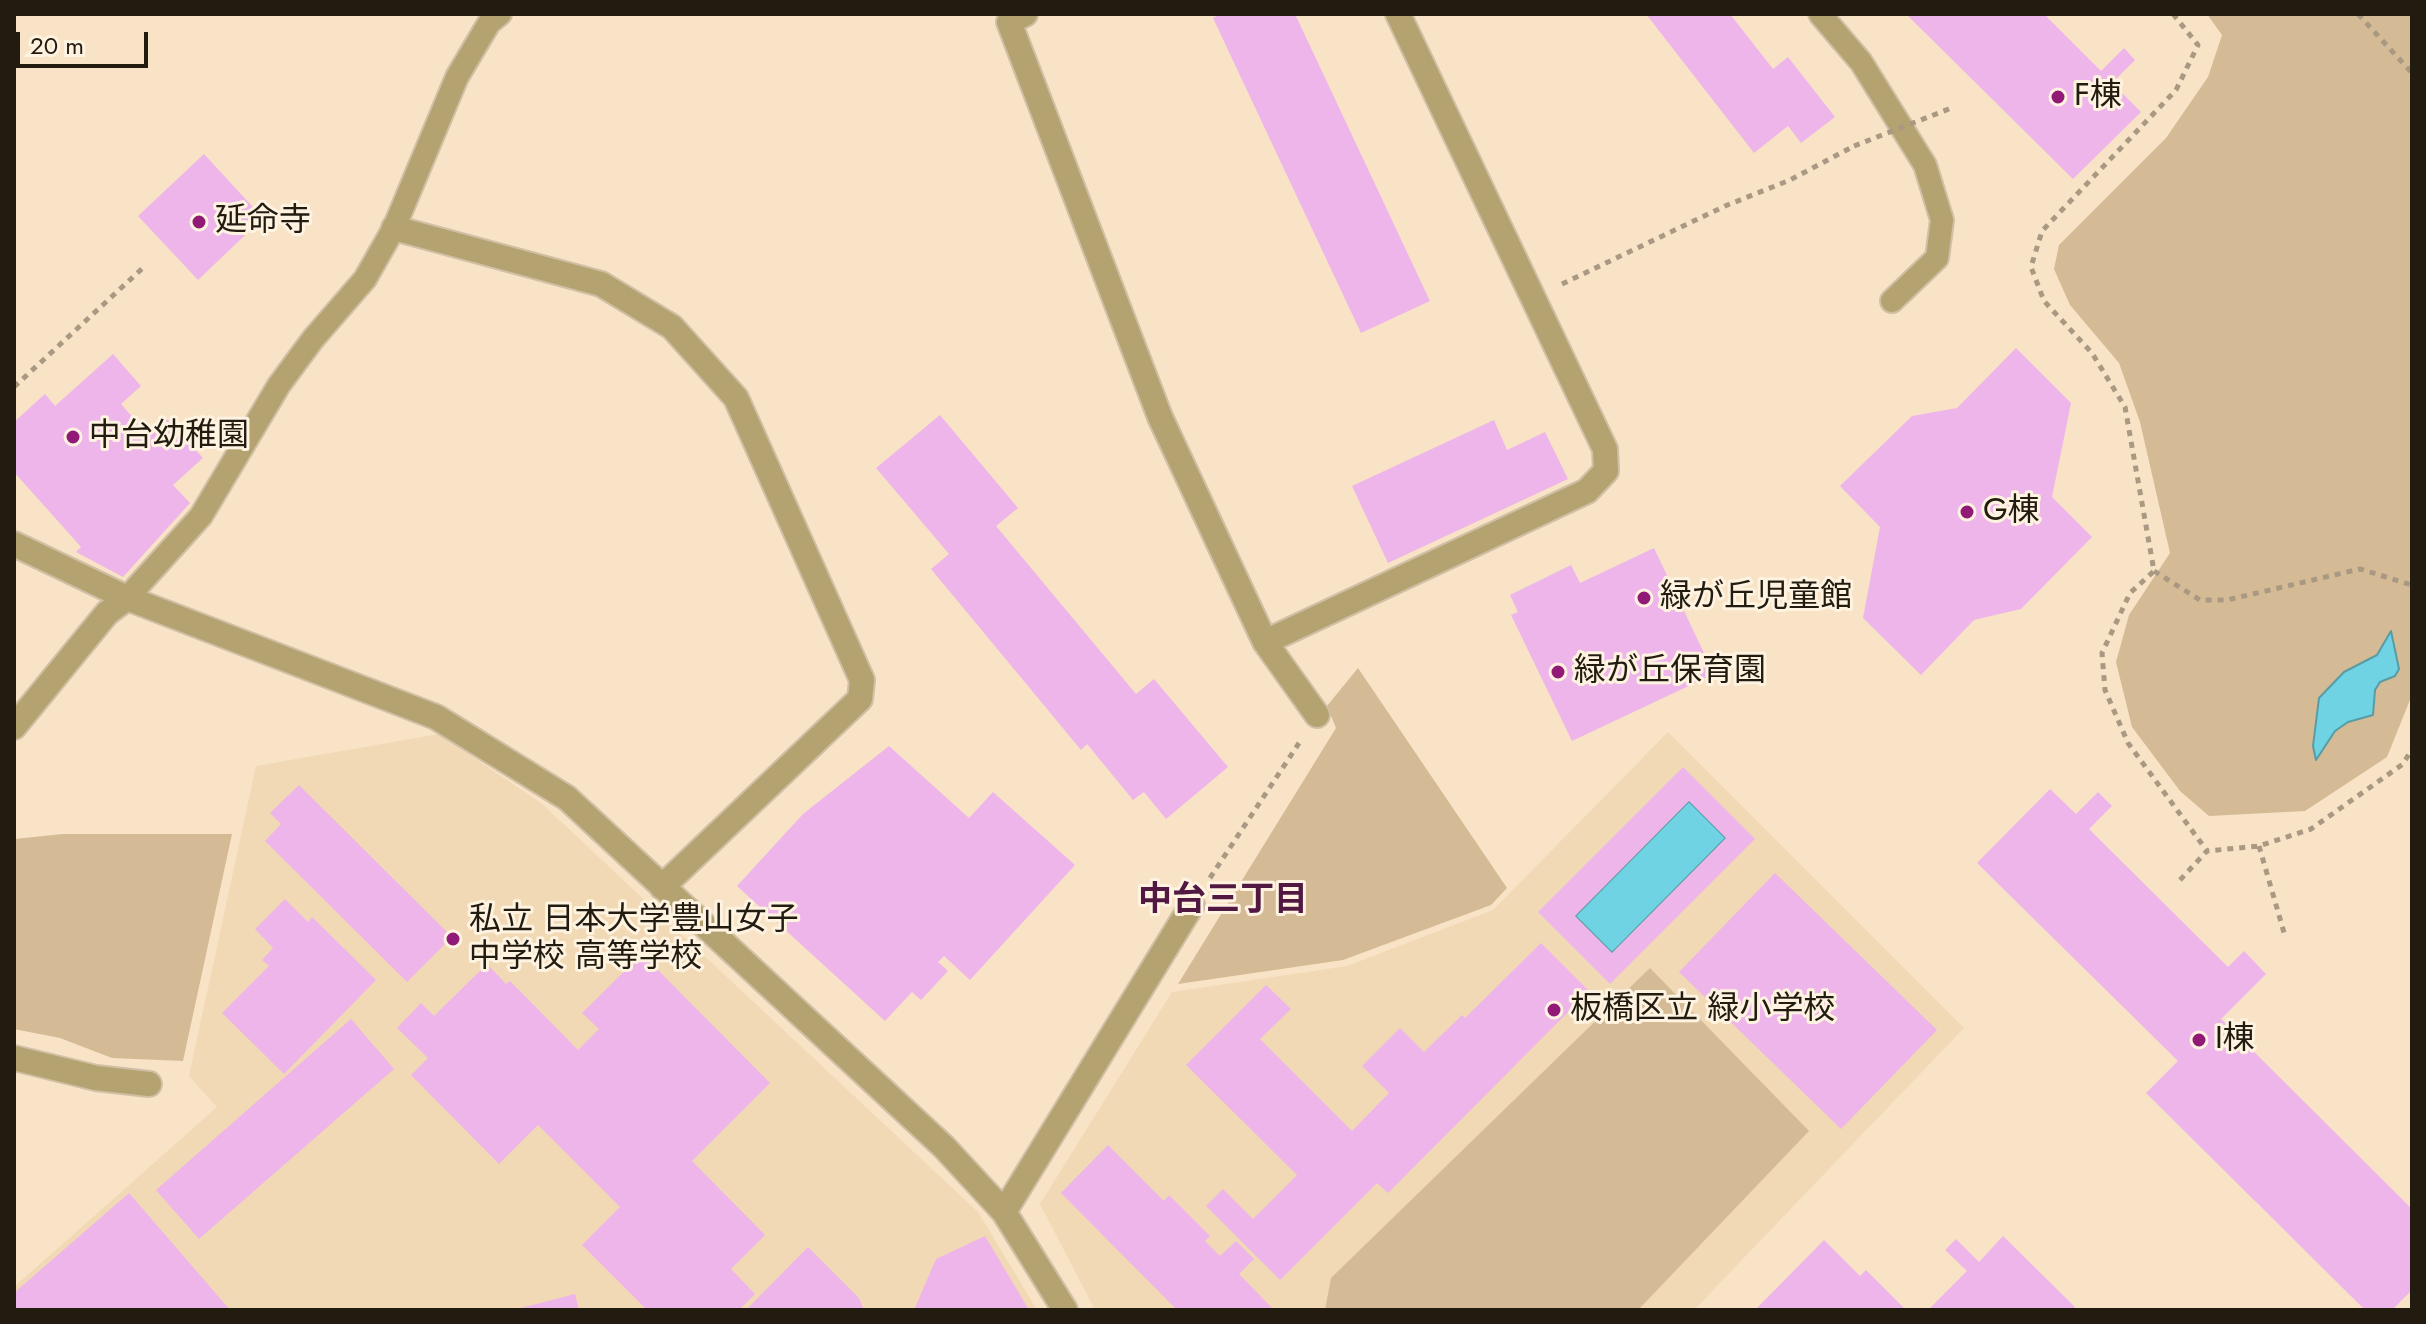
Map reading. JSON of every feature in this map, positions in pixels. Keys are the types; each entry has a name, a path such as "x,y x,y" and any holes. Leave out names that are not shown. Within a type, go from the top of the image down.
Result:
{"street":[{"path":"1025,14 1009,22 1160,417 1265,642 1317,715"},
{"path":"1265,642 1587,491 1606,471 1605,449 1398,14"},
{"path":"394,228 601,284 672,327 736,398 862,680 860,699 662,887"},
{"path":"14,544 127,598 436,717 567,798 944,1147 1004,1212 1065,1310"},
{"path":"14,727 107,613 127,598"},
{"path":"1004,1212 1192,905"},
{"path":"14,1058 96,1078 149,1084"}],"lane":[{"path":"127,598 201,516 279,385 313,339 365,279 394,228 457,77 489,23 500,14"},
{"path":"1820,14 1861,62 1925,165 1942,220 1937,258 1892,301"}],"path":[{"path":"2173,14 2198,45 2176,90 2042,231 2031,267 2044,301 2092,353 2125,407 2154,571 2200,600 2227,600 2360,569 2412,585"},
{"path":"2358,14 2412,73"},
{"path":"1560,285 1725,206 1790,180 1854,146 1954,107"},
{"path":"14,387 146,265"},
{"path":"2154,571 2130,593 2102,653 2105,690 2128,743 2207,851"},
{"path":"1192,905 1317,715"},
{"path":"2180,880 2207,851 2259,846 2311,829 2403,764 2412,749"},
{"path":"2259,846 2285,936"}],"shaded area":[{"path":"2207,14 2412,14 2412,695 2387,757 2305,811 2209,816 2180,791 2132,727 2116,662 2129,615 2170,553 2140,422 2119,363 2070,305 2054,269 2059,245 2166,138 2208,77 2222,35"},
{"path":"1358,668 1507,888 1491,905 1343,960 1178,984 1336,728 1327,706"},
{"name":"板橋区立 緑小学校","path":"1668,732 1964,1028 1694,1310 1095,1310 1040,1204 1172,992 1347,966 1493,910"},
{"name":"私立 日本大学豊山女子 中学校 高等学校","path":"439,734 541,803 978,1212 1037,1310 14,1310 14,1287 217,1107 189,1076 256,766"},
{"path":"63,834 232,834 183,1061 112,1058 60,1038 14,1029 14,839"},
{"path":"1650,968 1809,1131 1638,1310 1325,1310 1331,1278"}],"water":[{"path":"2391,631 2399,669 2395,676 2380,682 2375,690 2373,715 2348,722 2335,731 2316,760 2313,746 2319,698 2344,672 2377,655"},
{"path":"1689,801 1726,838 1612,953 1575,916"}],"building":[{"path":"1220,14 1295,14 1430,301 1361,333 1213,18"},
{"path":"1646,14 1730,14 1773,69 1788,57 1835,117 1801,143 1788,126 1754,153"},
{"name":"F棟","path":"1906,14 2044,14 2101,71 2124,48 2135,60 2112,83 2141,112 2073,179"},
{"path":"204,154 263,218 198,280 138,216"},
{"name":"G棟","path":"2016,348 2071,403 2052,497 2092,537 2021,609 1974,620 1921,675 1863,618 1880,527 1840,486 1912,416 1957,408"},
{"path":"113,354 141,386 121,404 147,434 166,418 203,458 173,485 190,503 123,577 76,552 81,547 14,472 14,422 45,394 55,406"},
{"path":"940,415 1018,508 996,526 1136,694 1154,679 1228,767 1166,819 1144,792 1133,800 1087,744 1081,750 931,569 949,554 876,468"},
{"path":"1494,420 1507,450 1545,432 1568,479 1388,563 1352,486"},
{"path":"1654,548 1714,674 1572,741 1511,615 1518,612 1510,595 1571,565 1580,583"},
{"path":"889,746 969,818 993,792 1075,865 970,980 944,956 938,962 948,971 921,1000 912,992 885,1021 737,886 803,814"},
{"path":"1683,767 1755,839 1610,984 1538,912","holes":["1689,801 1726,838 1612,953 1575,916"]},
{"path":"299,785 452,937 407,982 265,841 281,824 270,813"},
{"name":"I棟","path":"2050,789 2076,814 2098,792 2112,806 2089,829 2228,967 2244,951 2266,974 2221,1019 2412,1209 2412,1290 2392,1310 2365,1310 2146,1093 2178,1061 1977,863"},
{"path":"1775,873 1937,1030 1841,1129 1679,972"},
{"path":"285,899 308,922 312,917 376,980 284,1074 222,1013 269,966 262,960 273,948 255,929"},
{"path":"1541,943 1589,991 1388,1193 1377,1183 1280,1280 1206,1206 1223,1189 1253,1219 1297,1175 1186,1065 1266,985 1291,1009 1260,1039 1352,1131 1389,1093 1362,1066 1400,1028 1424,1052 1462,1015 1465,1018"},
{"path":"642,954 770,1083 692,1161 765,1235 731,1269 755,1294 739,1310 647,1310 582,1245 620,1207 538,1125 499,1164 411,1075 428,1058 397,1028 421,1003 434,1016 487,964 506,984 510,981 578,1050 599,1029 582,1013"},
{"path":"351,1019 394,1069 199,1239 156,1190"},
{"path":"1108,1145 1164,1201 1169,1195 1210,1236 1205,1241 1220,1256 1236,1241 1254,1259 1239,1274 1274,1310 1177,1310 1061,1193"},
{"path":"129,1193 230,1310 14,1310 14,1293"},
{"path":"985,1236 1029,1310 914,1310 936,1259"},
{"path":"2003,1236 2075,1307 2072,1310 1928,1310 1967,1271 1945,1250 1956,1239 1979,1262"},
{"path":"1824,1240 1860,1276 1866,1270 1906,1310 1755,1310"},
{"path":"808,1247 859,1298 864,1310 746,1310"},
{"path":"575,1294 579,1310 517,1310 517,1309"}],"place":[{"name":"F棟","path":"2058,97"},
{"name":"延命寺","path":"199,222"},
{"name":"中台幼稚園","path":"73,437"},
{"name":"G棟","path":"1967,512"},
{"name":"緑が丘児童館","path":"1644,598"},
{"name":"緑が丘保育園","path":"1558,672"},
{"name":"私立 日本大学豊山女子 中学校 高等学校","path":"453,939"},
{"name":"板橋区立 緑小学校","path":"1554,1010"},
{"name":"I棟","path":"2199,1040"}],"district":[{"name":"中台三丁目","path":"1223,902"}]}
